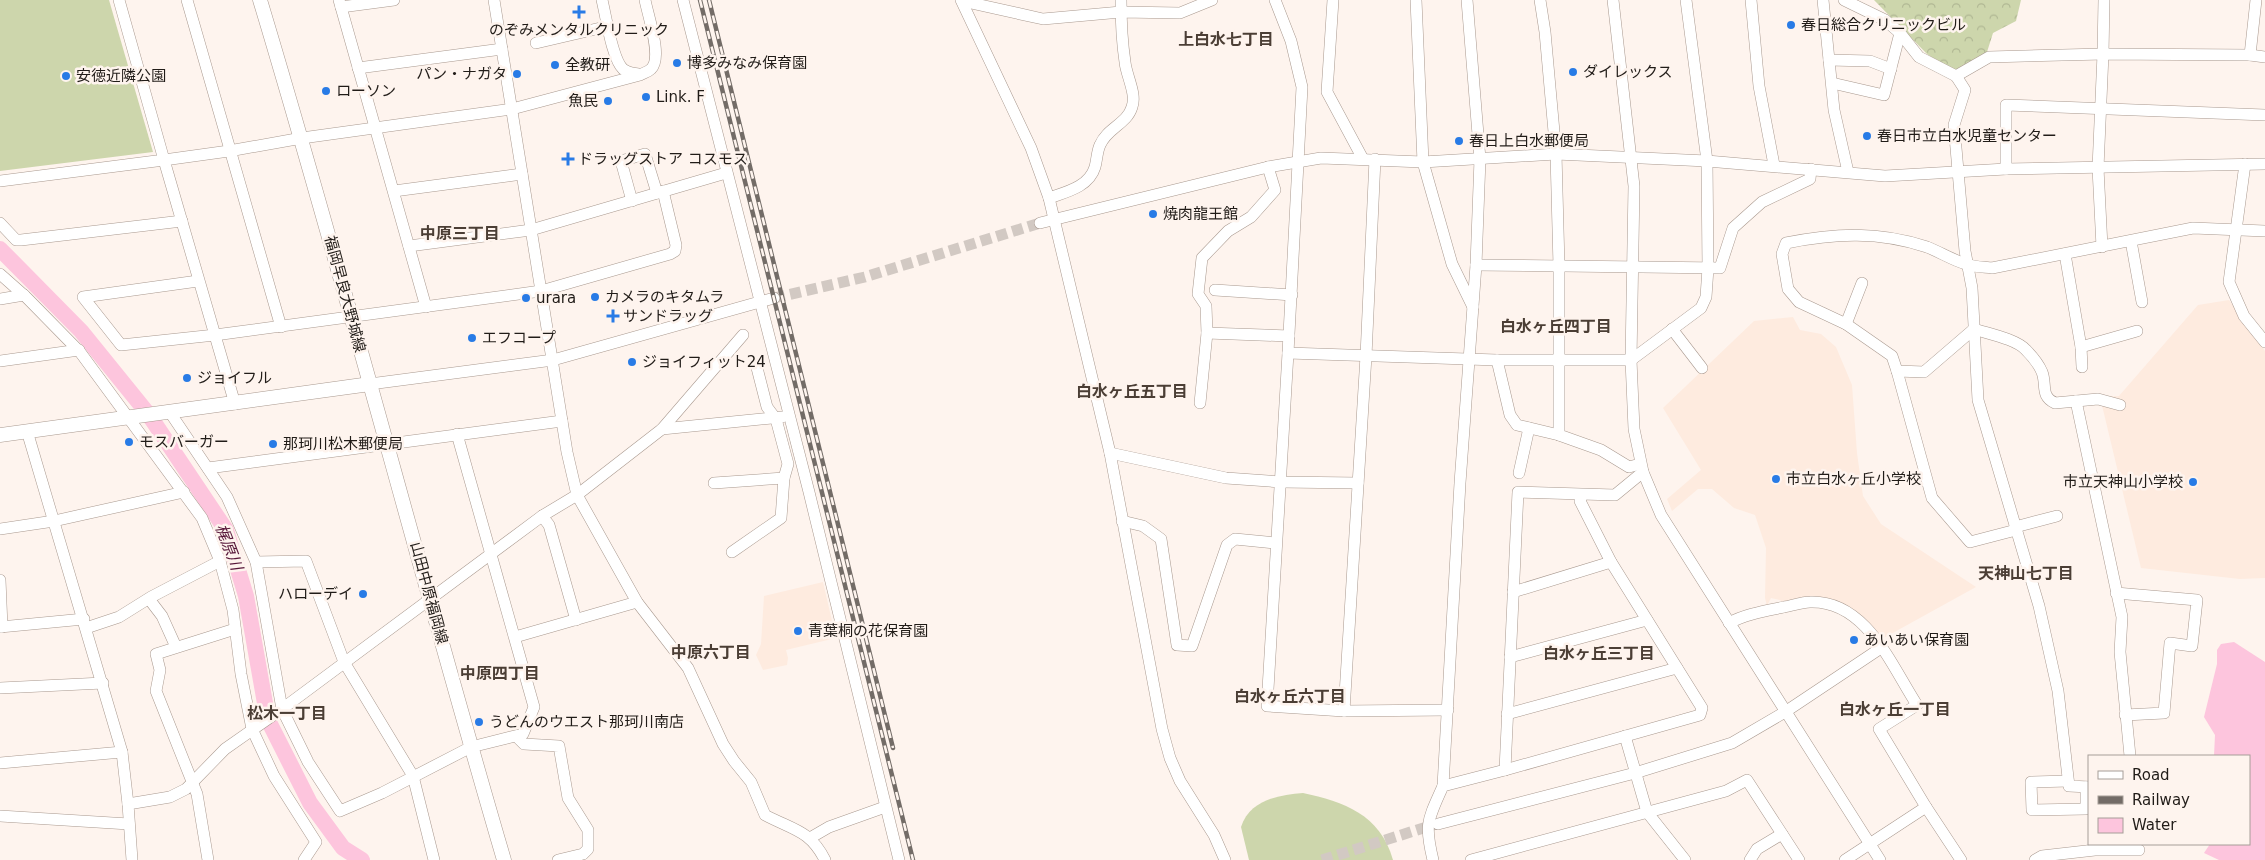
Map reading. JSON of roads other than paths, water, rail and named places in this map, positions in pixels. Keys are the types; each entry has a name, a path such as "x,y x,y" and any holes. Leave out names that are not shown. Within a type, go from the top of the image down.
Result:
{"main road":[{"name":"福岡早良大野城線","path":"260,0 302,138 370,384"},
{"path":"0,435 370,384"},
{"name":"山田中原福岡線","path":"370,384 504,860"}],"street":[{"path":"119,0 198,281 235,404"},
{"path":"187,0 280,327"},
{"path":"394,0 340,4 426,307"},
{"path":"494,0 562,421 577,495 637,602 688,668 723,744 754,787 765,815 810,838 825,860"},
{"path":"602,0 617,59 622,68 628,72 640,75"},
{"path":"0,181 229,151 302,138 512,109 640,75 650,70 656,61 656,50 645,0"},
{"path":"683,0 809,492 899,860"},
{"path":"1049,198 1072,190 1087,181 1093,173 1100,145 1110,130 1123,121 1133,106 1131,87 1125,63 1121,0"},
{"path":"962,1 1043,19 1121,12 1180,13 1212,0"},
{"path":"1275,0 1291,41 1302,87 1292,295 1267,706 1344,711 1448,710"},
{"path":"1333,0 1327,92 1362,159"},
{"path":"1416,0 1423,162 1452,264 1474,307"},
{"path":"1434,860 1427,836 1428,819 1442,786 1468,359 1474,307 1476,265 1480,159 1467,0"},
{"path":"1540,0 1545,32 1556,154 1559,266 1559,435"},
{"path":"1612,0 1634,186 1631,266 1631,360 1633,422 1642,468 1661,515 1880,860"},
{"path":"1288,353 1497,360 1631,360 1701,308 1706,297 1708,268 1707,160 1686,0"},
{"path":"1751,0 1759,86 1774,165"},
{"path":"1823,0 1834,110 1848,172"},
{"path":"1844,0 1886,20 1900,33 1919,57 1956,76 1965,90 1954,125 1967,265 1972,288 1978,400 2039,606 2058,691 2069,786 2087,787 2086,809 2032,810 2031,782 2068,781"},
{"path":"2102,247 2098,168 2102,108 2104,0"},
{"path":"2250,55 2256,0"},
{"path":"962,1 1031,148 1049,198 1110,453 1162,728 1170,758 1180,781 1214,835 1225,860"},
{"path":"536,43 608,26"},
{"path":"1832,83 1884,95 1900,33"},
{"path":"358,68 502,49"},
{"path":"1956,76 1989,57 2103,54 2250,55 2265,57"},
{"path":"602,85 616,69 617,59"},
{"path":"1829,60 1870,61 1890,69"},
{"path":"2006,170 2006,105 2265,115"},
{"path":"198,281 83,297 121,345 280,327 541,291 675,251 676,245 660,192 645,154 622,161 632,201"},
{"path":"1040,223 1268,167 1321,158 1423,162 1556,154 1632,159 1707,160 1885,176 1958,171 2265,164"},
{"path":"1344,711 1366,356 1375,159"},
{"path":"2245,164 2229,282 2244,316 2265,342"},
{"path":"1200,402 1207,333 1206,306 1198,294 1202,258 1228,231 1251,217 1274,190 1268,167"},
{"path":"1476,265 1720,268 1733,228 1762,202 1810,179 1811,169"},
{"path":"409,246 531,230 726,173"},
{"path":"394,191 522,174"},
{"path":"0,223 16,240 21,240 182,221"},
{"path":"2057,516 1970,542 1932,498 1892,356 1846,324 1799,302 1788,289 1782,254 1786,243 1823,236 1856,235 1898,239 1928,248 1967,265 1992,268 2193,228 2265,231"},
{"path":"2131,241 2142,302"},
{"path":"2065,254 2081,347 2082,367"},
{"path":"0,274 24,295 79,350 130,416 202,518 220,561 233,610 246,704 252,729 274,776 316,842 304,860"},
{"path":"1846,324 1862,283"},
{"path":"1215,290 1292,295"},
{"path":"0,299 24,295"},
{"path":"370,384 553,360 774,298"},
{"path":"1672,329 1702,368"},
{"path":"1897,371 1924,372 1974,329"},
{"path":"1974,329 2018,343 2026,350 2042,372 2045,395 2049,400 2055,402 2076,402 2098,399 2120,405"},
{"path":"2081,347 2137,331"},
{"path":"1207,333 1289,336"},
{"path":"128,804 170,797 192,784 224,749 282,709 542,516 577,495 662,429 743,335"},
{"path":"0,361 79,350"},
{"path":"1497,360 1510,415 1517,425 1559,435 1601,450 1629,467 1642,468"},
{"path":"732,552 781,518 784,478 788,464 776,419 767,406 756,364"},
{"path":"2076,402 2122,617 2120,652 2130,755"},
{"path":"165,412 208,468 227,497 256,562 282,709 308,762 340,811 471,747 523,734 534,706 457,434"},
{"path":"662,429 776,419 788,415"},
{"path":"208,468 562,421"},
{"path":"1519,473 1528,428"},
{"path":"27,431 122,752 132,860"},
{"path":"1110,453 1226,478 1281,482 1358,483"},
{"path":"1504,770 1518,492 1615,496 1642,468"},
{"path":"714,483 784,478"},
{"path":"0,529 54,521 184,492"},
{"path":"1442,786 1700,715 1702,708 1611,562 1580,501 1582,495"},
{"path":"542,516 549,525 576,620"},
{"path":"1122,521 1142,526 1162,539 1177,645 1192,646 1227,545 1235,539 1276,543"},
{"path":"0,580 1,627 85,623 119,617 148,599 220,561"},
{"path":"256,562 306,561 344,662 414,776 434,860"},
{"path":"1513,592 1611,562"},
{"path":"2116,593 2197,600 2192,646 2170,643 2164,713 2125,715"},
{"path":"148,599 162,616 176,647"},
{"path":"515,637 637,602"},
{"path":"1729,623 1743,616 1810,602 1829,604 1847,611 1864,623 1917,705 1879,728 1926,807 1961,860"},
{"path":"1510,657 1647,620"},
{"path":"208,860 201,806 156,691 160,670 156,654 235,629"},
{"path":"1438,824 1635,773 1732,743 1786,712 1881,648"},
{"path":"1507,714 1677,668"},
{"path":"0,688 103,683"},
{"path":"1626,736 1647,812 1686,860"},
{"path":"517,737 524,744 559,746 568,798 588,830 588,849 584,857 558,860"},
{"path":"0,762 122,752"},
{"path":"1471,860 1726,791 1747,780 1799,860"},
{"path":"810,838 829,827 885,806"},
{"path":"1845,860 1926,807"},
{"path":"0,816 129,824"},
{"path":"1750,860 1757,849 1782,834"},
{"path":"2036,860 2042,856 2078,856 2095,850 2138,851"}],"water":[{"path":"2234,642 2265,662 2265,860 2219,860 2204,853 2209,845 2250,845 2250,755 2214,755 2215,735 2204,717 2217,664 2217,650 2221,644"}],"waterway":[{"name":"梶原川","path":"0,249 81,331 149,415 226,530 246,596 268,720 310,803 343,848 362,860"}],"tunnel":[{"path":"774,298 865,277 1040,223"},
{"path":"1322,860 1436,824"}],"railway":[{"path":"700,0 913,860"},
{"path":"709,0 893,748"}],"place":[{"name":"のぞみメンタルクリニック","path":"579,12"},
{"name":"春日総合クリニックビル","path":"1791,25"},
{"name":"博多みなみ保育園","path":"677,63"},
{"name":"全教研","path":"555,65"},
{"name":"ダイレックス","path":"1573,72"},
{"name":"パン・ナガタ","path":"517,74"},
{"name":"安徳近隣公園","path":"66,76"},
{"name":"ローソン","path":"326,91"},
{"name":"Link. F","path":"646,97"},
{"name":"魚民","path":"608,101"},
{"name":"春日市立白水児童センター","path":"1867,136"},
{"name":"春日上白水郵便局","path":"1459,141"},
{"name":"ドラッグストア コスモス","path":"568,159"},
{"name":"焼肉龍王館","path":"1153,214"},
{"name":"カメラのキタムラ","path":"595,297"},
{"name":"urara","path":"526,298"},
{"name":"サンドラッグ","path":"613,316"},
{"name":"エフコープ","path":"472,338"},
{"name":"ジョイフィット24","path":"632,362"},
{"name":"ジョイフル","path":"187,378"},
{"name":"モスバーガー","path":"129,442"},
{"name":"那珂川松木郵便局","path":"273,444"},
{"name":"市立白水ヶ丘小学校","path":"1776,479"},
{"name":"市立天神山小学校","path":"2193,482"},
{"name":"ハローデイ","path":"363,594"},
{"name":"青葉桐の花保育園","path":"798,631"},
{"name":"あいあい保育園","path":"1854,640"},
{"name":"うどんのウエスト那珂川南店","path":"479,722"}],"district":[{"name":"上白水七丁目","path":"1226,39"},
{"name":"中原三丁目","path":"460,233"},
{"name":"白水ヶ丘四丁目","path":"1556,326"},
{"name":"白水ヶ丘五丁目","path":"1132,391"},
{"name":"天神山七丁目","path":"2026,573"},
{"name":"中原六丁目","path":"711,652"},
{"name":"白水ヶ丘三丁目","path":"1599,653"},
{"name":"中原四丁目","path":"500,673"},
{"name":"白水ヶ丘六丁目","path":"1290,696"},
{"name":"白水ヶ丘一丁目","path":"1895,709"},
{"name":"松木一丁目","path":"287,713"}]}
